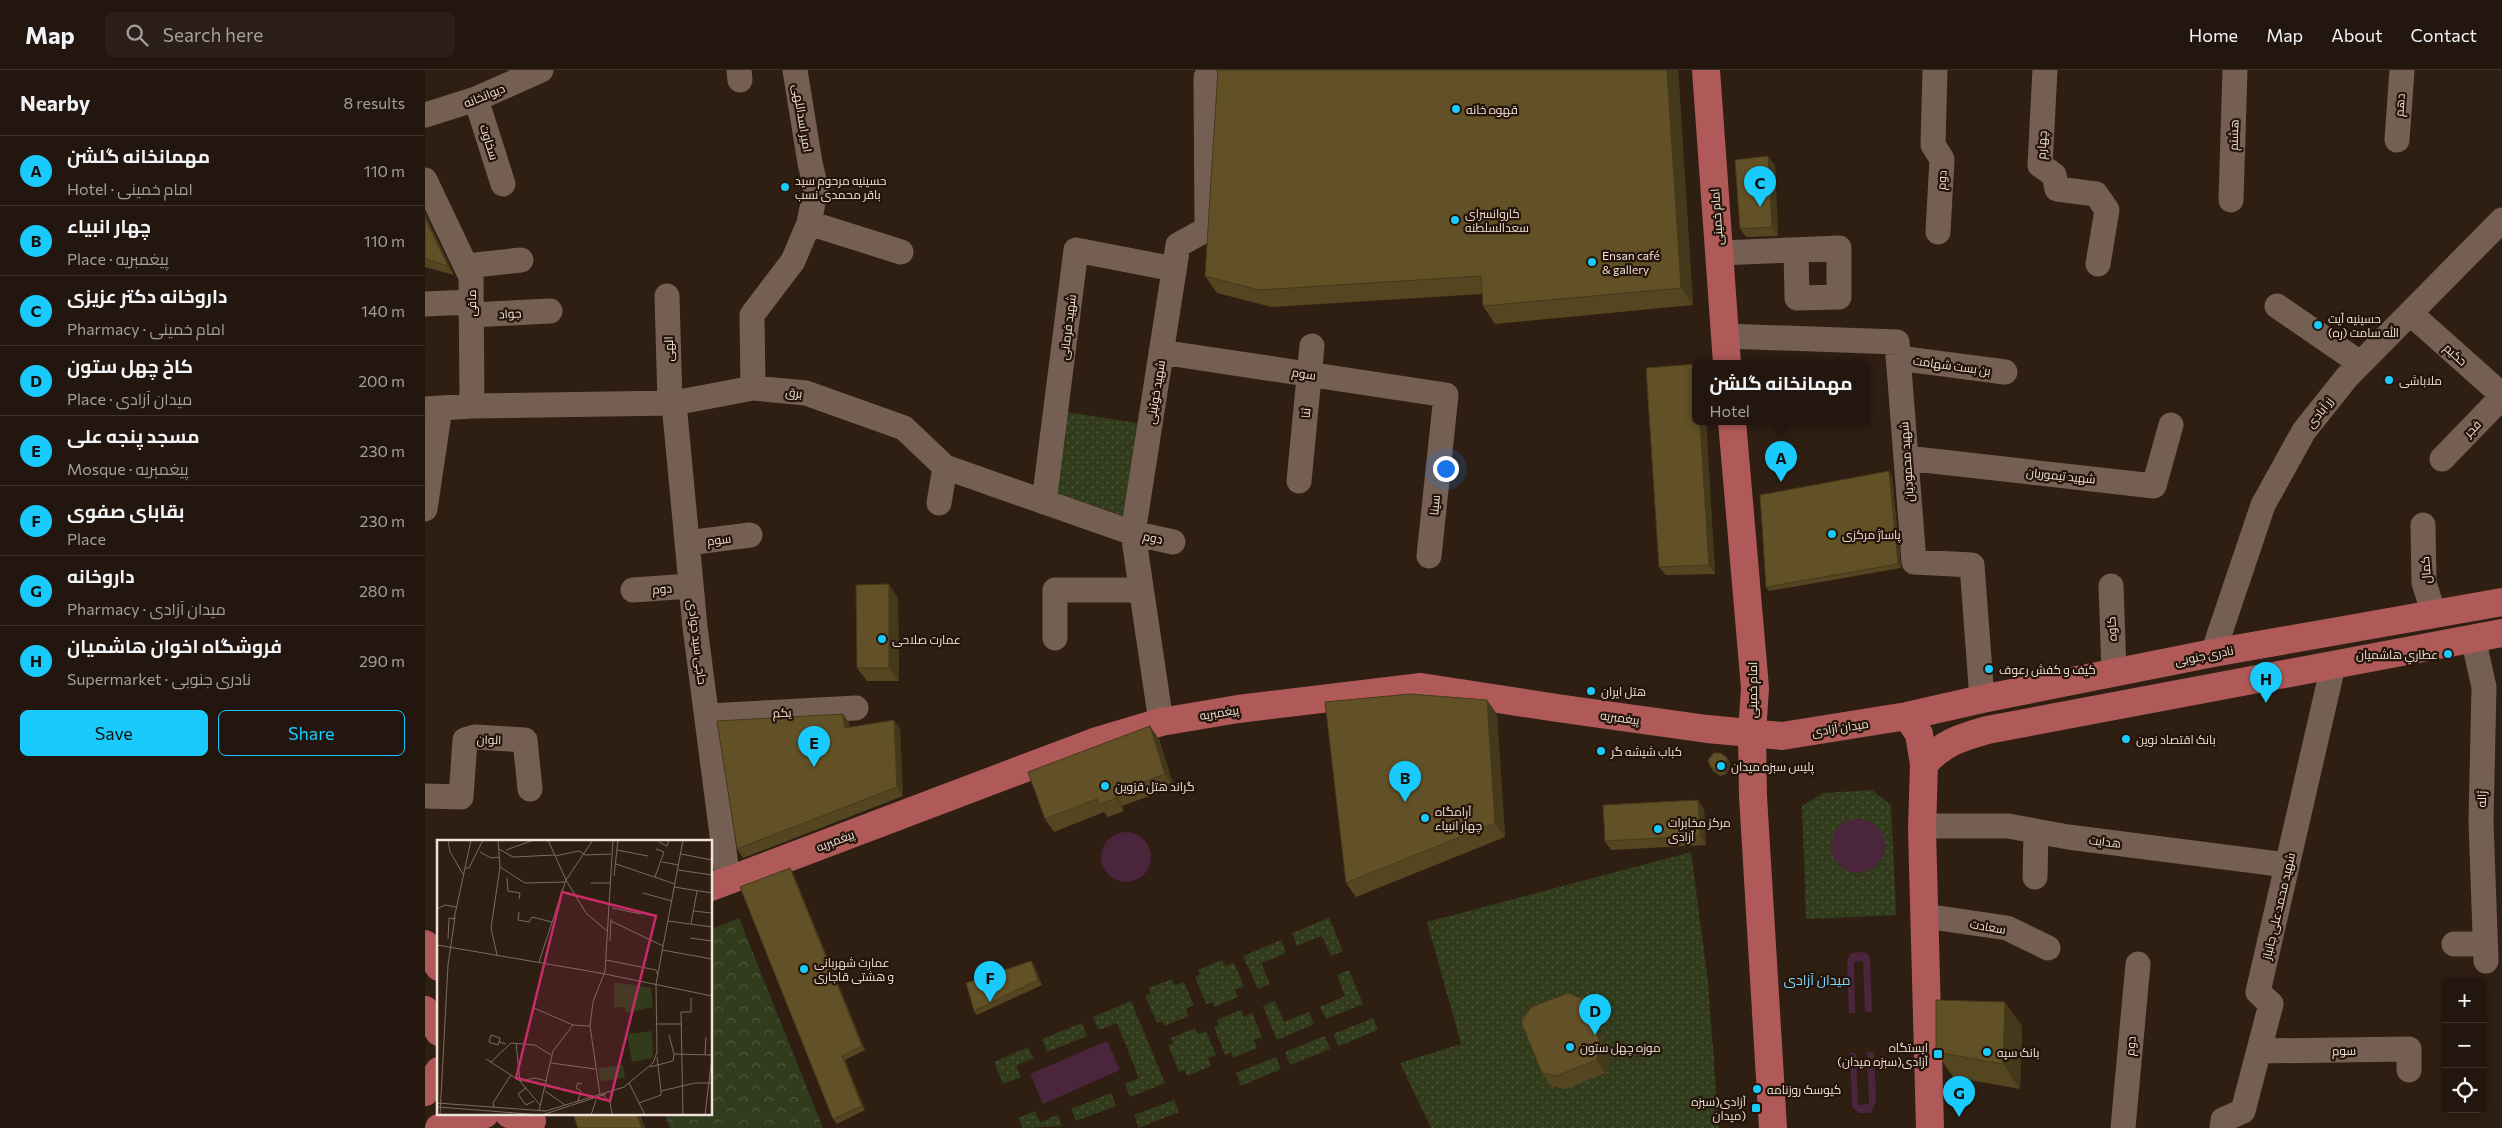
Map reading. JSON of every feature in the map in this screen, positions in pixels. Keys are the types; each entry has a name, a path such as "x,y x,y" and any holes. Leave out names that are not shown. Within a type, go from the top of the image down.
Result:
{"main road":[{"name":"امام خمینی","path":"1694,70 1714,360"},
{"name":"امام خمینی","path":"1706,70 1727,360"},
{"name":"امام خمینی","path":"1718,425 1736,688 1752,734"},
{"name":"امام خمینی","path":"1732,425 1755,688 1752,734"},
{"name":"نادری جنوبی","path":"1919,714 1982,699 2213,653 2502,602"},
{"path":"1924,764 1944,745 1958,738 1987,730 2502,633"},
{"name":"پیغمبریه","path":"719,884 1094,742 1161,722 1238,709 1421,687 1557,708 1752,734"},
{"name":"میدان آزادی","path":"1752,734 1782,736 1919,714"},
{"path":"1930,1128 1922,826 1924,764 1919,734 1919,714 1928,718 1931,733 1944,745"},
{"path":"1752,734 1753,805 1773,1128"},
{"path":"425,944 437,964"},
{"path":"425,1010 437,1029"},
{"path":"425,1092 437,1074"},
{"path":"427,1128 441,1116"},
{"path":"439,1128 478,1116"}],"street":[{"name":"دیوانخانه","path":"425,115 476,99 541,70"},
{"name":"امیر اسداللهی","path":"753,388 752,315 793,261 809,223 816,188 810,163 795,70"},
{"name":"دوم","path":"1935,70 1933,145 1942,159 1938,232"},
{"name":"چهارم","path":"2045,70 2040,165 2054,175 2057,188 2096,194 2107,210 2097,264"},
{"name":"هشتم","path":"2231,200 2235,70"},
{"name":"دهم","path":"2397,140 2402,70"},
{"name":"شهید خوئینی","path":"1161,722 1133,533 1178,245 1207,229 1206,77"},
{"name":"سخاوت","path":"476,99 503,184"},
{"name":"مافی","path":"425,180 471,277 472,406"},
{"name":"زر آبادی","path":"2213,653 2263,505 2304,431 2360,363 2502,220"},
{"path":"809,223 901,252"},
{"name":"شهید فرمانی","path":"1044,502 1076,250 1174,269"},
{"path":"1719,253 1796,250"},
{"path":"466,266 521,260"},
{"name":"الهی","path":"667,296 672,403"},
{"name":"جواد","path":"425,304 471,309 550,311"},
{"path":"2277,306 2360,363"},
{"name":"حکیم","path":"2410,313 2501,401"},
{"name":"شهید محمودیان","path":"1725,336 1897,342 1914,562 1972,565 1982,699"},
{"name":"ثنا","path":"1299,481 1312,346"},
{"name":"سوم","path":"1161,352 1446,395"},
{"name":"بن بست شهامت","path":"1898,358 2005,372"},
{"name":"برق","path":"432,409 472,406 672,403 753,388 806,393 904,428 945,466 1133,533"},
{"name":"سینا","path":"1429,556 1446,395"},
{"name":"فجر","path":"2442,460 2501,401"},
{"name":"حاجی سید جوادی","path":"672,403 691,586 708,716 719,884"},
{"path":"425,509 432,409"},
{"name":"شهید تیموریان","path":"1906,458 2154,486 2171,425"},
{"path":"939,503 945,466"},
{"name":"کمال","path":"2423,525 2424,583 2434,614"},
{"name":"دوم","path":"1133,533 1173,542"},
{"name":"سوم","path":"687,543 750,535"},
{"name":"دوم","path":"633,590 691,586"},
{"name":"کاوه","path":"2111,586 2114,673"},
{"path":"1055,638 1055,590 1141,590"},
{"name":"ژاله","path":"2454,944 2485,953 2491,824 2493,697 2484,687 2473,638"},
{"name":"شهید محمد علی جانباز","path":"2222,1128 2223,1120 2243,1111 2271,1004 2258,992 2333,666"},
{"name":"یکم","path":"708,716 856,708"},
{"name":"الوان","path":"425,796 461,797 465,740 475,737 525,740 529,790"},
{"name":"هدایت","path":"1922,826 2008,826 2036,832 2287,865"},
{"path":"2035,877 2036,832"},
{"name":"سعادت","path":"1925,916 2007,928 2048,948"},
{"name":"دوم","path":"2123,1128 2138,964"},
{"name":"سوم","path":"2259,1051 2409,1049 2409,1070"}],"green space":[{"path":"1066,412 1138,423 1124,516 1054,492"},
{"path":"1872,790 1891,805 1896,915 1806,919 1802,806 1823,793"},
{"path":"1691,852 1708,982 1719,1128 1431,1128 1400,1063 1461,1044 1427,922"},
{"path":"739,918 823,1128 670,1128 665,1116 713,1116 713,928"},
{"path":"1329,918 1343,951 1331,956 1322,936 1297,946 1292,933"},
{"path":"1281,940 1286,953 1261,963 1270,984 1258,989 1243,956"},
{"path":"1222,960 1225,966 1234,963 1244,986 1235,990 1238,997 1215,1007 1212,1002 1206,1004 1195,977 1200,974 1198,970"},
{"path":"1349,970 1363,1004 1326,1019 1320,1007 1345,996 1337,975"},
{"path":"1172,979 1175,985 1184,982 1194,1005 1186,1009 1188,1016 1165,1026 1162,1021 1157,1023 1145,996 1150,993 1149,988"},
{"path":"1131,1001 1165,1083 1130,1097 1125,1084 1139,1078 1117,1023 1099,1030 1093,1017"},
{"path":"1275,1001 1284,1022 1309,1012 1314,1024 1277,1040 1263,1006"},
{"path":"1241,1010 1244,1017 1252,1013 1262,1037 1254,1040 1257,1048 1233,1058 1231,1052 1225,1055 1214,1027 1219,1025 1217,1020"},
{"path":"1373,1018 1378,1030 1339,1046 1333,1034"},
{"path":"1082,1023 1087,1036 1047,1052 1042,1039"},
{"path":"1195,1028 1198,1034 1206,1031 1216,1055 1208,1058 1211,1066 1187,1076 1185,1070 1179,1072 1168,1045 1173,1043 1171,1038"},
{"path":"1325,1036 1330,1049 1290,1065 1285,1052"},
{"path":"1028,1047 1033,1058 1016,1066 1021,1077 1003,1084 994,1062"},
{"path":"1276,1057 1281,1069 1241,1086 1236,1073"},
{"path":"1111,1093 1116,1106 1076,1121 1071,1109"},
{"path":"1174,1100 1179,1112 1139,1128 1134,1115"},
{"path":"1035,1111 1040,1122 1058,1115 1062,1126 1023,1128 1018,1118"}],"shaded area":[{"path":"1853,819 1863,819 1873,823 1881,831 1885,846 1881,861 1873,869 1863,873 1853,873 1843,869 1835,861 1831,851 1831,841 1835,831 1843,823"},
{"path":"1121,832 1131,832 1144,839 1151,852 1151,862 1144,875 1131,882 1121,882 1112,878 1105,871 1101,862 1101,852 1105,843 1112,836"},
{"path":"1863,952 1868,954 1870,959 1872,1012 1865,1012 1863,961 1854,962 1855,1013 1849,1013 1847,961 1851,953"},
{"path":"1107,1041 1120,1070 1043,1104 1030,1074"},
{"path":"1867,1052 1874,1052 1876,1102 1871,1113 1859,1113 1852,1107 1850,1053 1856,1053 1858,1105 1869,1104"}],"building":[{"name":"کاروانسرای سعدالسلطنه","path":"1218,70 1667,70 1681,288 1483,306 1481,276 1259,290 1205,276"},
{"path":"1768,156 1772,227 1740,229 1735,160"},
{"path":"425,218 448,266 425,259"},
{"path":"1692,364 1692,425 1700,425 1709,565 1659,567 1646,368"},
{"name":"پاساژ مرکزی","path":"1889,471 1898,564 1766,587 1760,495"},
{"path":"889,584 889,668 857,668 856,585"},
{"name":"آرامگاه چهار انبیاء","path":"1410,694 1487,700 1495,823 1346,883 1325,702"},
{"path":"843,714 845,728 894,720 897,787 737,849 717,721"},
{"name":"گراند هتل قزوین","path":"1150,726 1165,774 1114,793 1116,798 1099,805 1097,799 1045,819 1028,772"},
{"path":"1714,753 1721,753 1727,758 1726,766 1722,770 1717,771 1710,766 1708,760"},
{"name":"مرکز مخابرات آزادی","path":"1698,800 1700,836 1605,841 1603,805"},
{"name":"عمارت شهربانی و هشتی قاجاری","path":"790,868 862,1046 842,1056 862,1106 833,1119 740,887"},
{"path":"1031,961 1038,980 974,1011 966,983"},
{"name":"موزه چهل ستون","path":"1568,993 1583,999 1601,1045 1596,1060 1556,1076 1542,1073 1521,1022 1531,1007"},
{"path":"1936,1000 2005,1002 2003,1064 1936,1052"},
{"path":"574,1116 637,1116 642,1128 578,1128"}],"place":[{"name":"قهوه خانه","path":"1456,109"},
{"name":"حسینیه مرحوم سید باقر محمدی نسب","path":"785,187"},
{"name":"داروخانه دکتر عزیزی","path":"1760,207"},
{"name":"کاروانسرای سعدالسلطنه","path":"1455,220"},
{"name":"Ensan café & gallery","path":"1592,262"},
{"name":"حسینیه آیت الله سامت (ره)","path":"2318,325"},
{"name":"ملاباشی","path":"2389,380"},
{"name":"مهمانخانه گلشن","path":"1781,482"},
{"name":"پاساژ مرکزی","path":"1832,534"},
{"name":"عمارت صلاحی","path":"882,639"},
{"name":"عطاري هاشميان","path":"2448,654"},
{"name":"کیف و کفش رعوف","path":"1989,669"},
{"name":"هتل ایران","path":"1591,691"},
{"name":"فروشگاه اخوان هاشمیان","path":"2266,703"},
{"name":"بانک اقتصاد نوین","path":"2126,739"},
{"name":"کباب شیشه گر","path":"1601,751"},
{"name":"پلیس سبزه میدان","path":"1721,766"},
{"name":"مسجد پنجه علی","path":"814,767"},
{"name":"گراند هتل قزوین","path":"1105,786"},
{"name":"چهار انبیاء","path":"1405,802"},
{"name":"آرامگاه چهار انبیاء","path":"1425,818"},
{"name":"مرکز مخابرات آزادی","path":"1658,829"},
{"name":"عمارت شهربانی و هشتی قاجاری","path":"804,969"},
{"name":"بقابای صفوی","path":"990,1002"},
{"name":"کاخ چهل ستون","path":"1595,1035"},
{"name":"موزه چهل ستون","path":"1570,1047"},
{"name":"بانک سپه","path":"1987,1052"},
{"name":"ایستگاه آزادی(سبزه میدان)","path":"1938,1054"},
{"name":"کیوسک روزنامه","path":"1757,1089"},
{"name":"آزادی(سبزه میدان)","path":"1756,1108"},
{"name":"داروخانه","path":"1959,1117"}],"district":[{"name":"میدان آزادی","path":"1817,979"}]}
